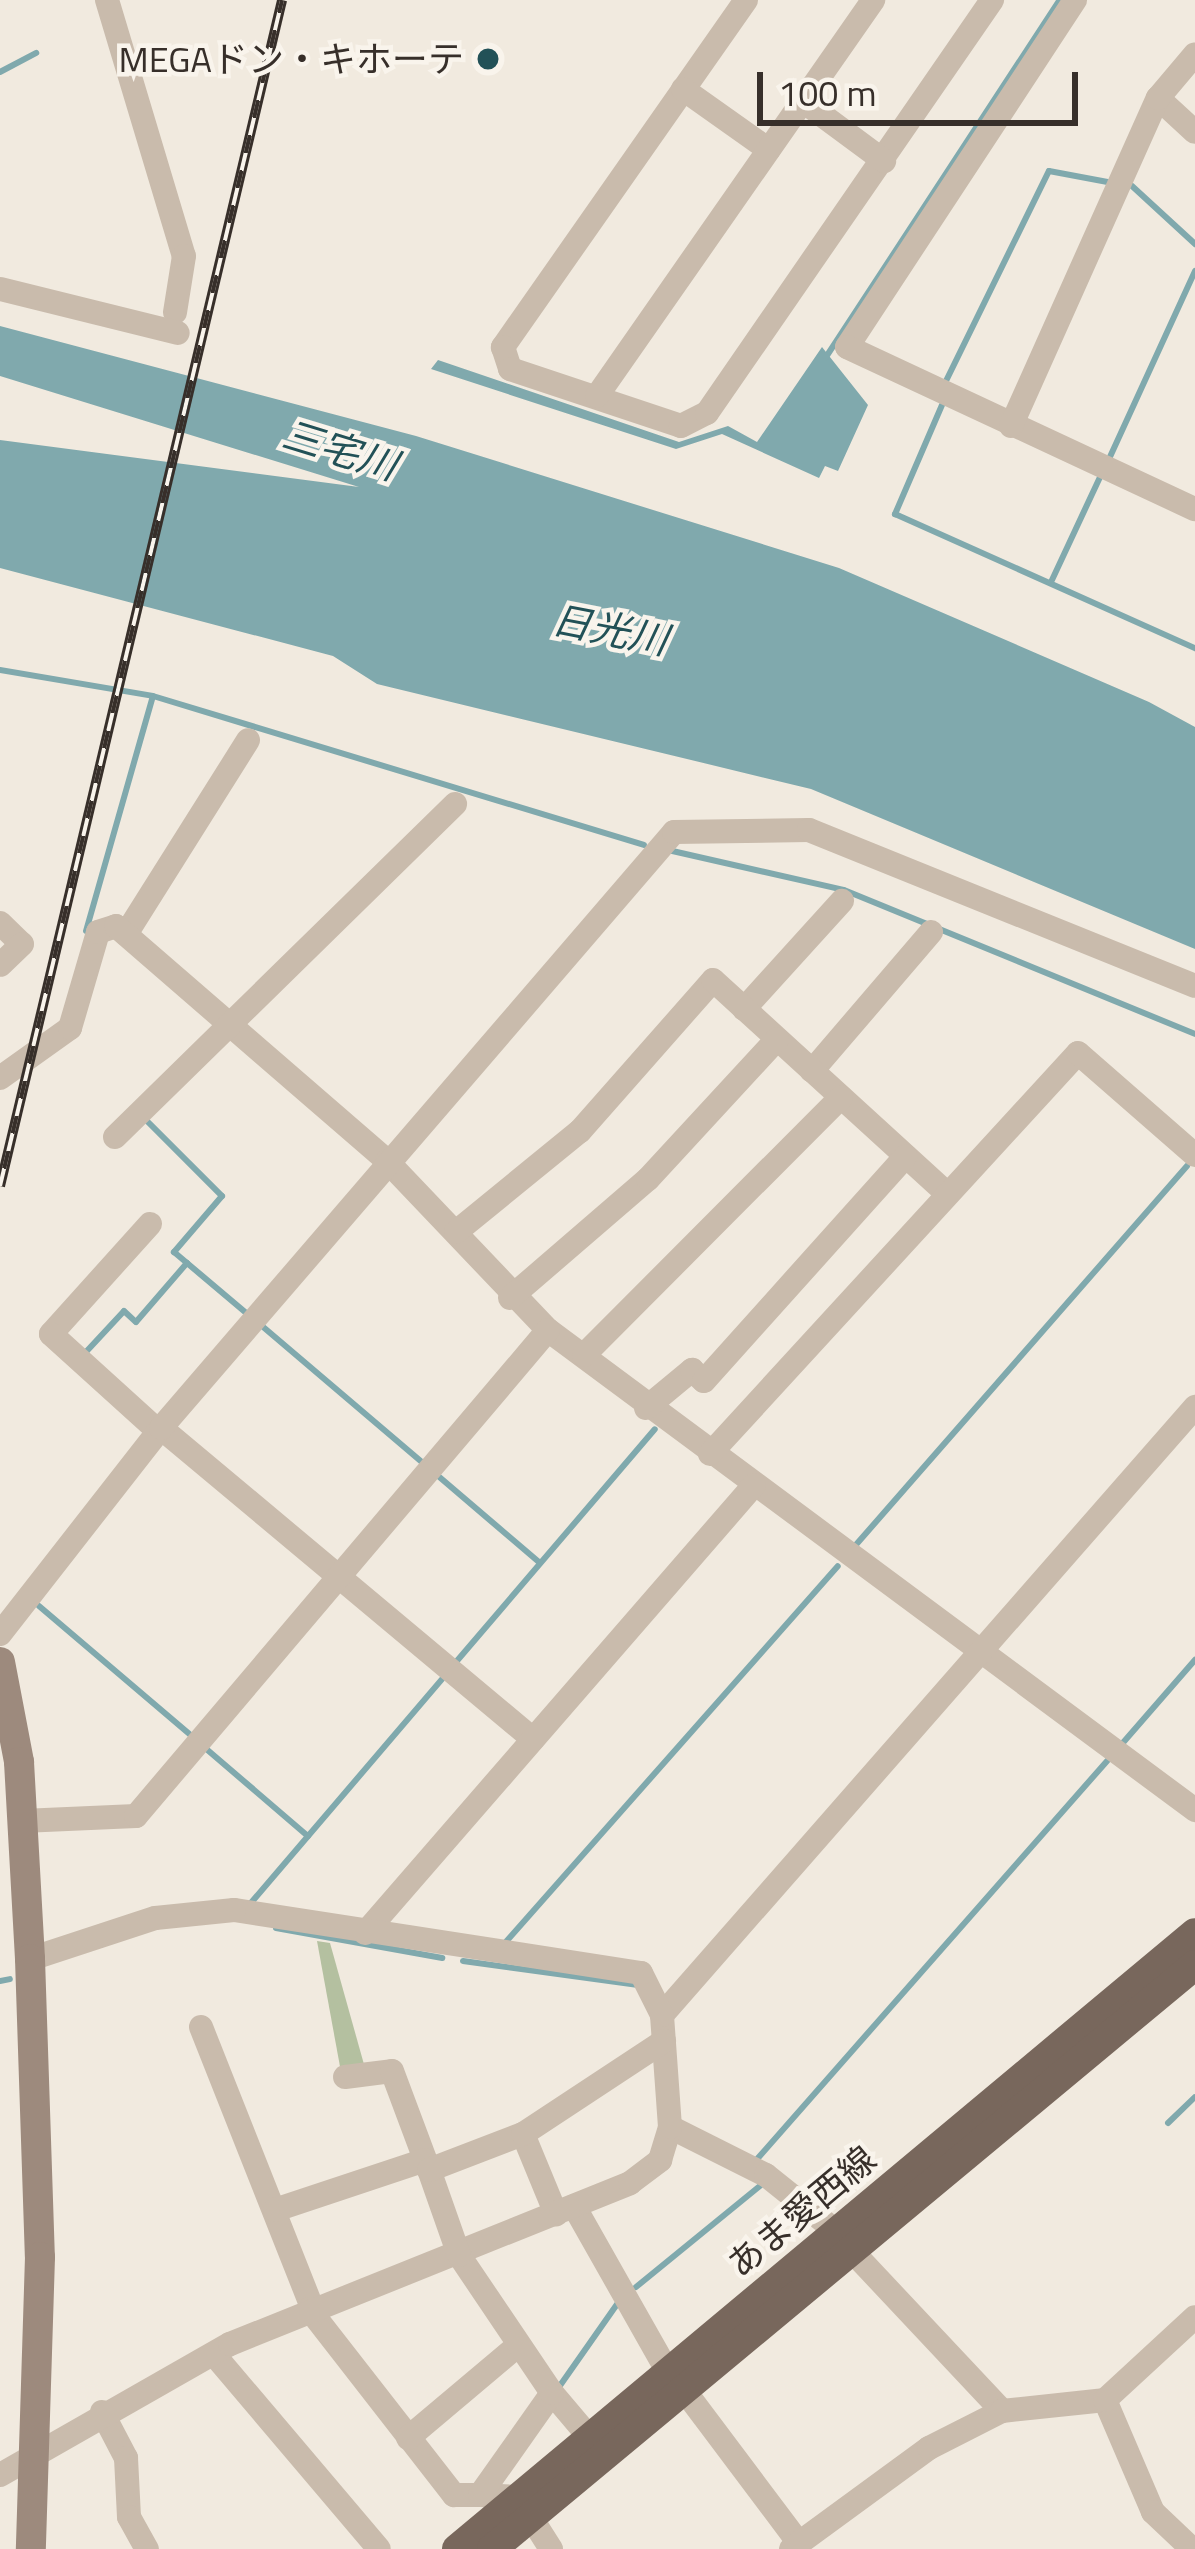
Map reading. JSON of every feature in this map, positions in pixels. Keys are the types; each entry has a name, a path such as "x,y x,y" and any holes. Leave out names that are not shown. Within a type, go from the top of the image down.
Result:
{"main road":[{"path":"0,1663 30,1959 31,2549"},
{"name":"あま愛西線","path":"458,2549 525,2506 677,2382 1195,1934"},
{"name":"あま愛西線","path":"843,2240 1191,1975"},
{"name":"あま愛西線","path":"492,2549 525,2506 590,2438 677,2382"}],"street":[{"path":"0,289 177,322 184,256 106,0"},
{"path":"746,0 502,346 510,369 681,426 707,413 992,0"},
{"path":"597,397 873,0"},
{"path":"1075,0 847,347 1195,508"},
{"path":"1011,426 1158,98 1195,54"},
{"path":"683,89 769,150"},
{"path":"1158,98 1195,132"},
{"path":"802,101 884,160"},
{"path":"126,934 248,740"},
{"path":"115,1137 455,804"},
{"path":"0,1634 159,1429 663,840 688,829 808,830 1195,986"},
{"path":"744,1009 842,901"},
{"path":"0,923 22,944 0,965"},
{"path":"0,1078 70,1028 98,932 126,934 387,1161 456,1232 510,1298 548,1330 584,1354 646,1408 1195,1810"},
{"path":"812,1071 931,932"},
{"path":"456,1232 580,1131 713,980 945,1192"},
{"path":"510,1298 648,1179 778,1039"},
{"path":"710,1454 945,1192 1078,1053 1195,1155"},
{"path":"584,1354 842,1097"},
{"path":"646,1408 692,1370 704,1381 906,1156"},
{"path":"150,1224 51,1334 533,1739"},
{"path":"15,1836 136,1816 548,1330"},
{"path":"275,2210 523,2134 663,2028 1195,1407"},
{"path":"365,1933 754,1485"},
{"path":"0,2475 34,2447 310,2309 565,2210 660,2160 670,2127 663,2028 641,1973 234,1910 155,1918 30,1959"},
{"path":"201,2027 310,2309 454,2495 480,2495 525,2506 551,2549"},
{"path":"345,2077 392,2071 459,2255 516,2347 590,2438"},
{"path":"670,2127 766,2175 843,2240 1002,2411"},
{"path":"523,2134 565,2210 677,2382 797,2546 929,2448 1002,2411 1105,2400 1195,2317"},
{"path":"408,2438 516,2347"},
{"path":"217,2358 379,2549"},
{"path":"480,2495 551,2392"},
{"path":"1105,2400 1153,2512 1192,2549"},
{"path":"102,2412 126,2458 128,2518 147,2549"}],"green space":[{"path":"317,1941 330,1943 365,2068 341,2072"}],"water":[{"path":"0,326 416,436 839,568 1149,702 1195,727 1195,949 811,789 377,684 333,656 0,568 0,440 359,487 0,376"},
{"path":"822,347 868,405 838,471 825,466 819,478 722,434 676,449 431,369 438,360 679,442 728,426 757,442"}],"waterway":[{"path":"826,357 1060,0"},
{"path":"0,72 36,53"},
{"path":"945,383 1049,171 1113,183"},
{"path":"1132,186 1195,244"},
{"path":"1109,459 1195,271"},
{"path":"942,405 895,514 1195,648"},
{"path":"1052,580 1100,477"},
{"path":"0,670 153,696 644,845"},
{"path":"86,931 153,696"},
{"path":"668,850 844,890 1195,1034"},
{"path":"145,1119 222,1196 174,1252 187,1263"},
{"path":"854,1547 1187,1166"},
{"path":"85,1353 124,1311 136,1322 187,1263 245,1312"},
{"path":"262,1326 423,1463"},
{"path":"456,1662 655,1429"},
{"path":"437,1475 539,1562"},
{"path":"504,1944 838,1566"},
{"path":"39,1606 192,1736"},
{"path":"1121,1745 1195,1660"},
{"path":"250,1904 442,1679"},
{"path":"204,1747 308,1836"},
{"path":"758,2158 1107,1761"},
{"path":"276,1928 442,1958"},
{"path":"463,1961 638,1985"},
{"path":"0,1981 10,1979"},
{"path":"1168,2123 1195,2097"},
{"path":"636,2287 761,2185"},
{"path":"559,2387 620,2300"}],"railway":[{"path":"0,1186 282,0"}],"place":[{"name":"MEGAドン・キホーテ","path":"488,59"}],"water label":[{"name":"三宅川","path":"340,450"},
{"name":"日光川","path":"610,630"}]}
